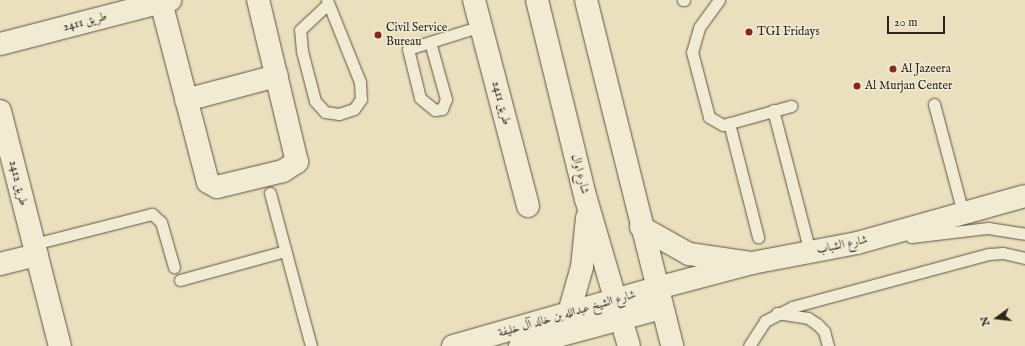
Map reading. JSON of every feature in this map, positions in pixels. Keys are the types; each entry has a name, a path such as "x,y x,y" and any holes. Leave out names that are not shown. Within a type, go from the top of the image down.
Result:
{"street":[{"path":"165,1 186,100 208,182 217,187 283,171 297,162 296,149 258,0"},
{"name":"طريق 2411","path":"474,0 528,206"},
{"name":"شارع اوال","path":"537,0 586,199 629,346"},
{"path":"586,0 641,227 672,346"},
{"name":"طريق 2411","path":"0,44 165,1"},
{"path":"186,100 277,76"},
{"name":"طريق 2412","path":"0,111 60,346"},
{"name":"شارع الشباب","path":"660,298 752,263 857,243 1025,196"},
{"path":"568,316 582,267 586,199"},
{"path":"641,227 689,254 752,263"},
{"path":"0,264 35,250"},
{"name":"شارع الشيخ عبدالله بن خالد آل خليفة","path":"520,346 619,309 660,298"},
{"name":"شارع الشيخ عبدالله بن خالد آل خليفة","path":"453,346 568,316 619,309"}],"lane":[{"path":"719,0 694,40 693,64 709,117 718,124 729,123 791,106"},
{"path":"328,2 336,27 352,55 360,82 361,99 354,109 339,114 325,112 315,101 302,51 300,30 328,2"},
{"path":"430,42 446,99 442,108 435,110 420,98 408,49 430,42 481,26"},
{"path":"934,104 963,213"},
{"path":"773,110 810,252"},
{"path":"729,123 758,237"},
{"path":"270,193 311,346"},
{"path":"35,250 152,214 161,222 174,267"},
{"path":"857,243 988,228 1025,234"},
{"path":"180,280 286,251"},
{"path":"749,346 757,330 775,313 989,254 1003,253 1025,258"},
{"path":"775,313 808,318 824,331 828,346"}],"place":[{"name":"TGI Fridays","path":"749,32"},
{"name":"Civil Service Bureau","path":"378,35"},
{"name":"Al Jazeera","path":"893,69"},
{"name":"Al Murjan Center","path":"857,86"}]}
